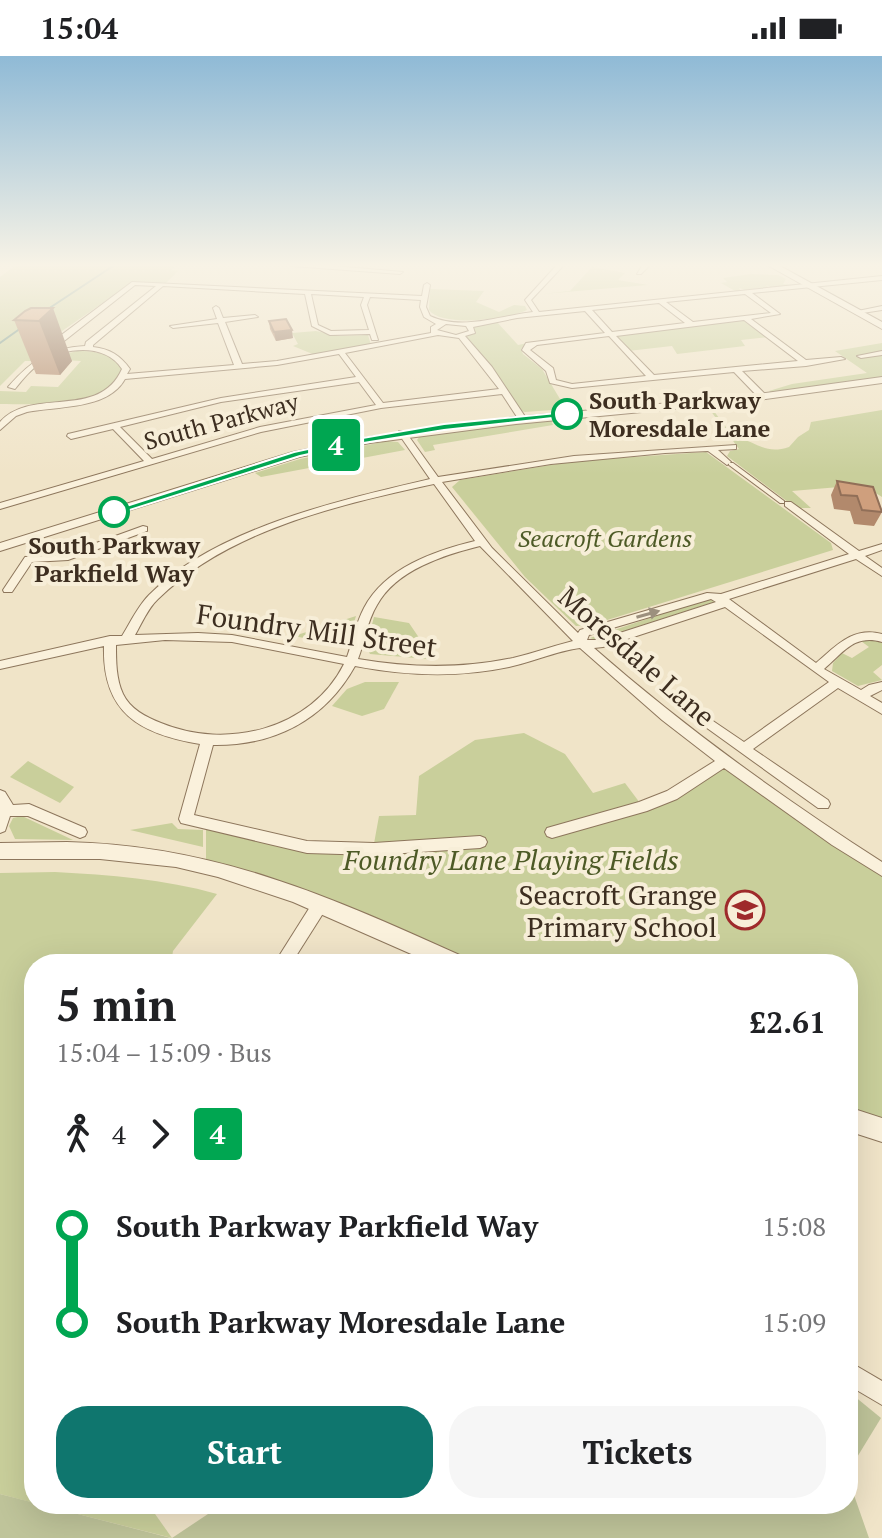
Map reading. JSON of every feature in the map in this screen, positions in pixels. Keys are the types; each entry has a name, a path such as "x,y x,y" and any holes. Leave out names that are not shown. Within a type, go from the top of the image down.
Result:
{"street":[{"path":"50,354 52,345 63,335"},
{"path":"89,347 100,335"},
{"path":"227,335 239,367"},
{"path":"374,335 380,345"},
{"path":"0,427 8,417 20,411 55,407 95,397 110,390 125,377 239,367 430,335"},
{"path":"446,335 466,335"},
{"path":"603,335 526,347 528,354 550,370 553,381 563,385 738,372 841,359"},
{"path":"614,335 653,379"},
{"path":"768,335 806,364"},
{"path":"462,337 522,418"},
{"path":"12,387 50,354 89,347 123,362 125,377"},
{"path":"341,352 381,406"},
{"path":"861,356 882,353"},
{"path":"738,372 763,397"},
{"path":"71,436 221,400 361,379"},
{"name":"South Parkway","path":"0,547 297,454 402,433 522,418 763,397 882,380"},
{"name":"South Parkway","path":"0,506 260,430 381,406 504,391"},
{"path":"114,425 150,462"},
{"name":"Moresdale Lane","path":"402,433 482,542 580,642 652,707 724,762 882,870"},
{"path":"127,638 134,618 166,584 233,543 274,526 353,501 436,481 549,461 733,447"},
{"path":"710,448 882,573"},
{"path":"122,523 130,533"},
{"path":"29,559 64,558 143,529"},
{"path":"17,542 29,559"},
{"path":"110,640 108,672 120,703 149,724 207,741 249,736 284,726 309,714 334,692 351,664 365,613 384,588 422,563 482,542"},
{"name":"Foundry Mill Street","path":"0,665 110,640 228,638 351,664 404,671 461,671 536,656 580,642 599,644 722,604 721,598 882,547"},
{"path":"8,590 29,559"},
{"path":"721,598 836,683 882,709"},
{"path":"816,669 830,659 835,650 859,635 882,638"},
{"path":"743,749 836,683"},
{"path":"860,697 882,686"},
{"name":"Moresdale Lane","path":"681,705 823,804"},
{"path":"207,741 186,819 307,847 374,849 480,842"},
{"path":"552,832 629,812 662,799 724,762"},
{"path":"0,796 5,811 0,827"},
{"path":"5,811 29,810 80,832"},
{"path":"0,851 59,848 136,853 206,866 321,904 434,954"},
{"path":"288,954 321,904"},
{"path":"858,1122 882,1130"},
{"path":"858,1378 882,1394"}],"green space":[{"path":"0,335 56,335 32,361 25,361 0,386"},
{"path":"293,335 368,335 371,345 315,355 293,346 298,344"},
{"path":"509,335 518,345 528,343 521,349 523,354 542,369 566,409 517,410 462,337"},
{"path":"614,335 770,337 741,340 745,346 677,354 672,346 628,351"},
{"path":"882,343 882,380 776,396 769,391 792,384 867,373 835,351"},
{"path":"77,351 97,353 119,364 122,370 114,383 101,392 68,402 0,404 0,391 26,392 31,386 58,387 81,361 47,359"},
{"path":"718,406 713,410 735,439 772,449 789,447 809,430 811,422 882,410 882,497 863,485 792,491 811,508 796,508 727,456 730,451 739,449 710,410 710,407"},
{"path":"551,420 553,425 433,445 435,450 425,452 417,440 420,436"},
{"path":"387,441 398,442 405,450 261,477 255,473 300,459"},
{"name":"Seacroft Gardens","path":"706,452 831,543 833,550 591,625 576,626 525,577 452,487 460,480 575,461"},
{"path":"710,598 717,601 596,640 590,638"},
{"path":"356,616 349,638 338,645 294,636"},
{"path":"374,617 409,623 428,651 424,653 427,659 370,654 366,647"},
{"path":"876,640 882,643 882,665 873,672 882,680 858,686 832,671 833,663 842,653 852,658 869,647 861,641"},
{"path":"365,682 399,682 384,709 362,716 332,706 347,689"},
{"name":"Foundry Lane Playing Fields","path":"524,733 565,754 593,793 625,783 643,807 724,762 882,870 882,1130 858,1122 858,954 430,954 206,866 206,824 256,838 373,849 379,816 416,815 419,776 475,740"},
{"path":"28,761 74,787 60,803 10,777"},
{"path":"22,816 73,840 15,839 9,826 13,818"},
{"path":"172,823 178,829 203,830 203,847 130,830"},
{"path":"55,872 116,876 217,894 173,954 24,954 24,1500 0,1494 0,873"},
{"path":"858,1399 881,1418 858,1456"},
{"path":"0,1494 24,1500 24,1514 78,1514 171,1538 0,1538"},
{"path":"858,1507 869,1538 172,1538 208,1514 858,1514"},
{"path":"77,1514 155,1514 172,1538"}],"building":[{"path":"837,481 873,487 882,512 862,510 857,496 841,495"}],"waterway":[{"path":"0,343 11,335"}],"bus line":[{"name":"4","path":"114,512 297,454 345,443 444,427 567,414"}],"place":[{"name":"South Parkway Moresdale Lane","path":"567,414"},
{"name":"South Parkway Parkfield Way","path":"114,512"},
{"name":"Seacroft Grange Primary School","path":"745,910"}]}
